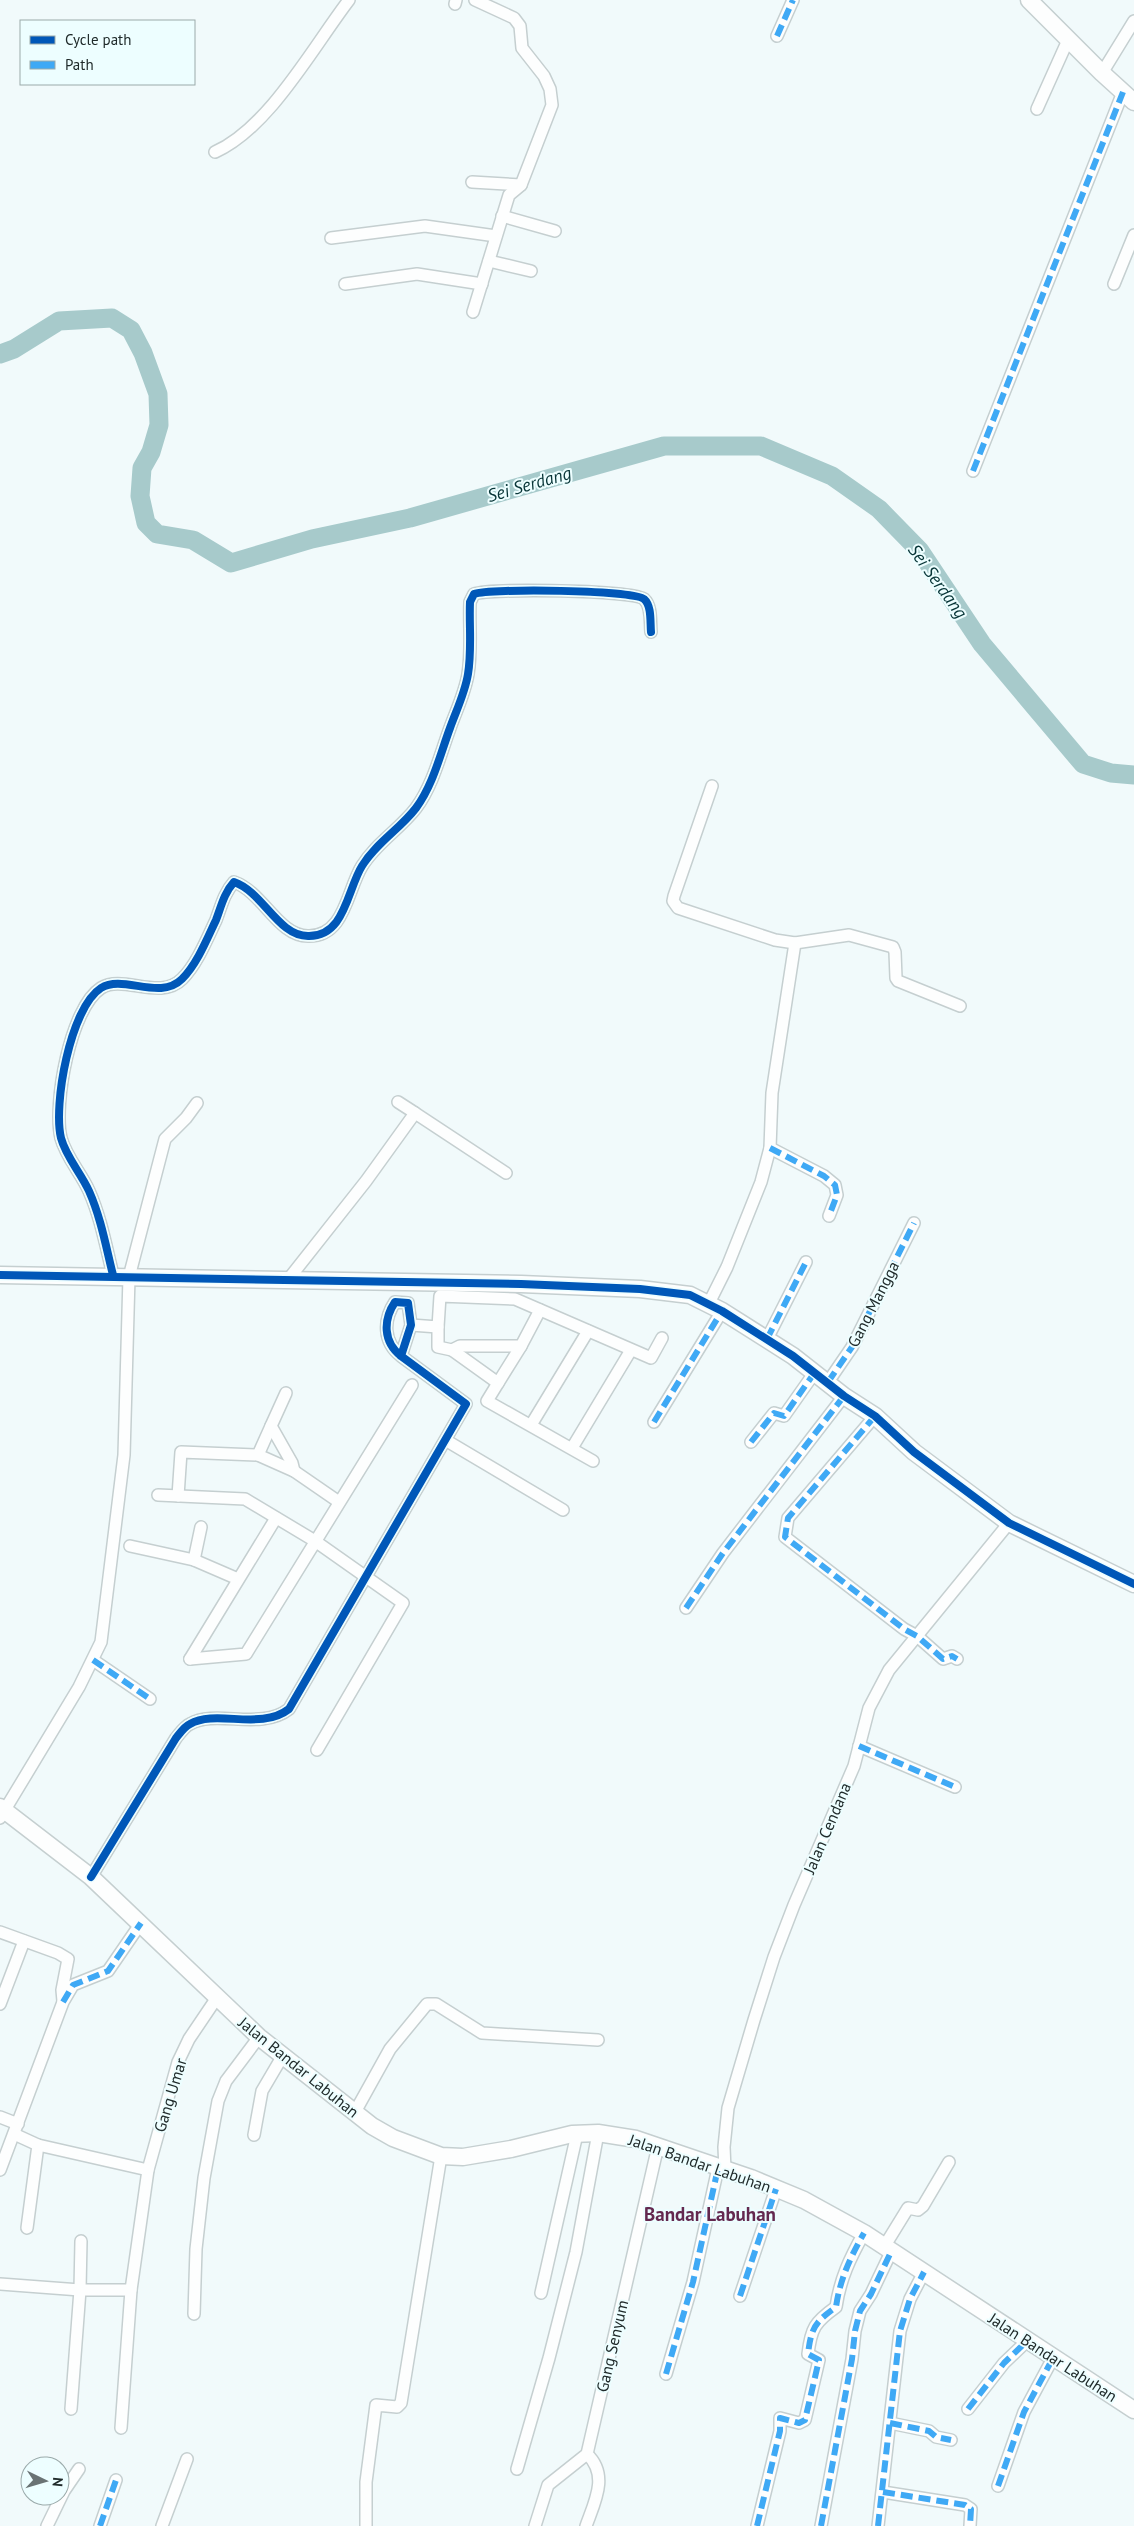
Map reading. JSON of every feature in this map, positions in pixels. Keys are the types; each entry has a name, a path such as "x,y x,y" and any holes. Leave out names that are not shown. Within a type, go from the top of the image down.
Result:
{"main road":[{"path":"1029,0 1102,73 1129,97"},
{"path":"0,1275 113,1275 129,1278 521,1284 640,1288 673,1292 716,1307 767,1338 815,1372 844,1396 875,1416 914,1452 1009,1523 1134,1584"},
{"name":"Jalan Bandar Labuhan","path":"2,1811 91,1877 216,1999 282,2057 393,2138 441,2156 463,2157 577,2134 598,2133 636,2139 722,2169 804,2200 864,2233 1134,2410"}],"street":[{"path":"215,152 228,146 253,126 284,90 349,0"},
{"path":"473,312 509,195 521,185 552,105 550,89 544,76 522,48 520,26 514,18 475,0"},
{"path":"777,36 793,0"},
{"path":"1102,73 1134,21"},
{"path":"1037,109 1068,40"},
{"path":"973,471 1129,97"},
{"path":"472,182 521,185"},
{"path":"502,216 555,230"},
{"path":"331,238 425,226 496,236"},
{"path":"1114,284 1134,235"},
{"path":"489,261 531,271"},
{"path":"345,284 417,274 482,284"},
{"path":"113,1275 98,1213 77,1168 65,1151 59,1130 61,1093 74,1028 80,1014 95,994 101,988 111,985 166,987 182,979 198,955 226,894 234,882 250,891 286,928 294,933 309,936 325,933 332,928 342,914 362,866 375,849 417,807 429,786 468,675 470,602 474,594 602,592 637,596 646,601 649,607 651,632"},
{"path":"712,786 674,896 675,905 699,916 769,939 795,943 849,935 893,948 895,952 895,975 898,981 960,1006"},
{"path":"654,1422 716,1307 727,1267 761,1182 770,1148 772,1092 795,943"},
{"path":"398,1102 506,1173"},
{"path":"2,1811 50,1736 93,1660 101,1642 124,1455 129,1278 165,1139 186,1118 197,1103"},
{"path":"287,1281 366,1181 415,1113"},
{"path":"770,1148 824,1176 835,1185 836,1195 828,1216"},
{"name":"Gang Mangga","path":"828,1382 852,1347 914,1223"},
{"path":"767,1338 806,1262"},
{"path":"91,1877 176,1738 190,1723 207,1720 279,1718 289,1709 447,1441 466,1404 401,1356 394,1350 387,1337 389,1311 403,1283"},
{"path":"401,1356 411,1326 403,1283"},
{"path":"498,1383 452,1350 438,1347 440,1296 515,1299 651,1358 662,1338"},
{"path":"395,1302 408,1303"},
{"path":"540,1310 521,1346 487,1401 593,1461"},
{"path":"411,1326 438,1327"},
{"path":"531,1425 588,1331"},
{"path":"452,1350 460,1346 521,1346"},
{"path":"572,1448 632,1350"},
{"path":"751,1442 774,1413 784,1416 815,1372"},
{"path":"276,1518 190,1659 246,1654 412,1385"},
{"path":"258,1455 286,1393"},
{"path":"686,1608 723,1553 844,1396"},
{"path":"875,1416 788,1518 785,1537 904,1629 917,1636 943,1659 952,1656 957,1659"},
{"path":"271,1426 292,1462 294,1471"},
{"path":"447,1441 564,1510"},
{"path":"178,1496 181,1452 258,1455 294,1471 339,1502"},
{"path":"158,1496 245,1499 315,1541 403,1603 317,1750"},
{"name":"Jalan Cendana","path":"666,2374 693,2282 722,2169 728,2108 754,2020 777,1948 854,1766 869,1708 889,1670 1009,1523"},
{"path":"194,1560 201,1527"},
{"path":"130,1546 194,1560 238,1579"},
{"path":"93,1660 150,1699"},
{"path":"859,1746 955,1787"},
{"path":"0,2170 63,2002 74,1985 108,1971 141,1924"},
{"path":"0,1932 58,1953 68,1959 62,1990 63,2002"},
{"path":"0,2004 24,1941"},
{"name":"Gang Umar","path":"121,2428 131,2290 148,2170 178,2062 189,2039 216,1999"},
{"path":"355,2112 390,2050 427,2004 436,2004 482,2033 598,2040"},
{"path":"194,2314 196,2249 204,2178 218,2101 226,2081 259,2037"},
{"path":"254,2135 262,2090 282,2057"},
{"path":"0,2117 38,2145 148,2170"},
{"path":"517,2469 549,2358 576,2252 598,2133"},
{"path":"541,2293 577,2134"},
{"path":"27,2228 38,2145"},
{"name":"Gang Senyum","path":"587,2454 658,2146"},
{"path":"366,2526 366,2482 376,2404 397,2407 401,2403 441,2156"},
{"path":"821,2526 852,2359 854,2331 860,2311 871,2294 888,2250 906,2212 911,2208 920,2210 949,2162"},
{"path":"740,2296 776,2189"},
{"path":"757,2526 780,2431 780,2418 799,2423 805,2420 819,2360 808,2354 816,2322 836,2307 839,2285 847,2264 864,2233"},
{"path":"71,2409 80,2290 81,2240"},
{"path":"878,2526 900,2331 910,2298 924,2272"},
{"path":"0,2284 80,2290 131,2290"},
{"path":"968,2409 1004,2363 1027,2341"},
{"path":"998,2486 1024,2412 1053,2358"},
{"path":"890,2423 929,2431 936,2437 951,2440"},
{"path":"535,2526 548,2485 587,2454 594,2461 600,2479 586,2526"},
{"path":"162,2526 187,2459"},
{"path":"47,2526 64,2491 79,2469"},
{"path":"100,2526 116,2480"},
{"path":"883,2492 965,2505 971,2509 970,2526"}],"waterway":[{"name":"Sei Serdang","path":"0,354 14,349 59,321 112,318 131,330 143,353 158,394 159,425 151,452 142,468 140,496 146,523 157,534 193,540 231,563 312,539 410,518 664,446 761,446 832,476 879,509 920,551 982,644 1083,764 1111,773 1134,775"}],"marked path":[{"path":"777,36 793,0"},
{"path":"973,471 1123,92"},
{"path":"770,1148 824,1176 835,1185 837,1195 829,1216"},
{"path":"828,1382 852,1347 914,1223"},
{"path":"767,1339 806,1262"},
{"path":"654,1422 722,1311"},
{"path":"751,1442 774,1413 784,1416 815,1372"},
{"path":"686,1608 723,1553 844,1396"},
{"path":"875,1416 788,1518 785,1537 904,1629 917,1636 943,1659 952,1656 957,1659"},
{"path":"93,1660 150,1699"},
{"path":"859,1746 955,1787"},
{"path":"63,2002 73,1985 108,1971 141,1923"},
{"path":"666,2374 693,2282 718,2168"},
{"path":"740,2296 776,2189"},
{"path":"757,2526 780,2431 780,2418 799,2423 805,2420 819,2360 808,2354 811,2338 815,2326 836,2307 846,2269 864,2233"},
{"path":"821,2526 860,2311 871,2294 891,2252"},
{"path":"878,2526 900,2331 910,2299 924,2272"},
{"path":"968,2409 1004,2363 1027,2341"},
{"path":"998,2486 1024,2412 1053,2358"},
{"path":"890,2423 929,2431 936,2437 951,2440"},
{"path":"100,2526 116,2480"},
{"path":"883,2492 965,2505 971,2509 970,2526"}],"cycle path":[{"path":"113,1275 97,1212 86,1184 63,1145 59,1123 62,1081 66,1058 81,1015 90,999 101,988 110,984 163,988 173,985 182,979 201,951 216,920 225,895 234,882 254,895 279,922 297,934 308,936 320,934 330,929 343,910 362,866 374,850 416,808 432,780 467,681 470,656 470,602 474,594 506,591 561,591 634,596 647,602 651,632"},
{"path":"0,1275 521,1284 640,1289 690,1295 722,1311 793,1356 844,1396 875,1416 914,1452 1009,1523 1134,1584"},
{"path":"91,1877 176,1738 186,1726 213,1718 265,1719 289,1709 466,1404 401,1356 395,1350 388,1338 387,1330 388,1316 395,1302 408,1303 411,1325 401,1356"}],"district":[{"name":"Bandar Labuhan","path":"710,2214"}]}
